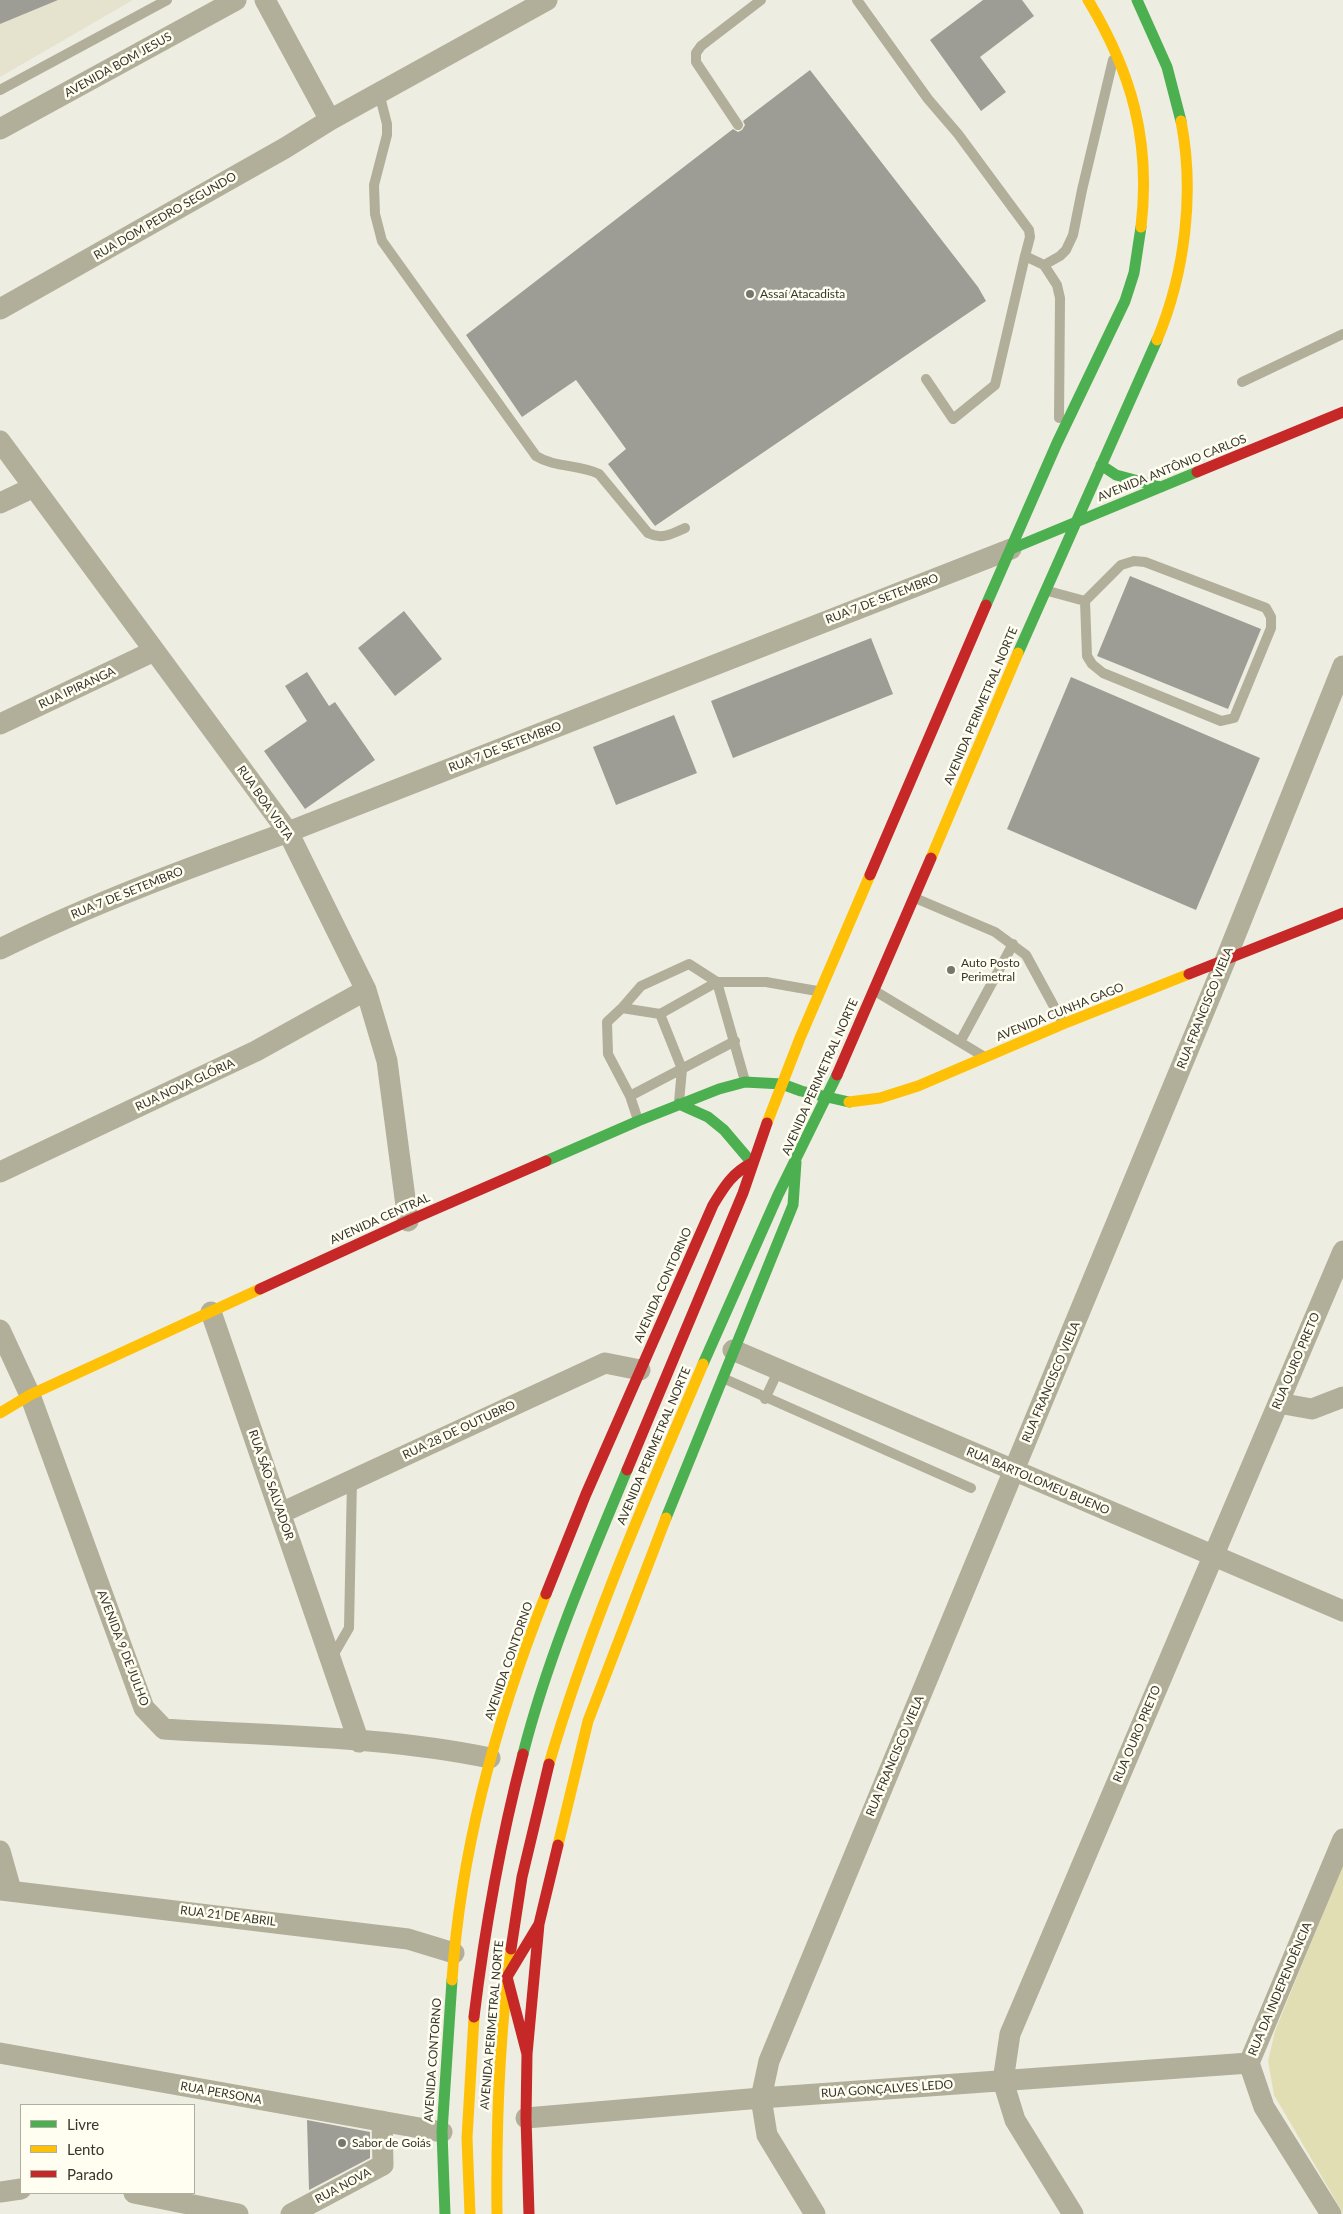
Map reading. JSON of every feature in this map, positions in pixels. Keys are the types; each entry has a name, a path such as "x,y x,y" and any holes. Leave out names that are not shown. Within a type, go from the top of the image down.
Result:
{"main road":[{"name":"AVENIDA PERIMETRAL NORTE","path":"470,2214 467,2138 472,2040 483,1940 505,1824 531,1722 568,1612 743,1193 752,1163 819,992 1058,438 1125,303 1137,254 1142,222 1145,176 1142,132 1131,89 1116,50 1088,0"},
{"name":"AVENIDA PERIMETRAL NORTE","path":"497,2214 496,2158 499,2078 507,1977 528,1851 548,1769 574,1684 630,1539 715,1336 775,1200 827,1098 1075,522 1158,338 1172,301 1185,225 1188,161 1176,93 1154,31 1137,0"},
{"name":"AVENIDA ANTÔNIO CARLOS","path":"1011,549 1343,412"},
{"path":"1101,465 1116,474 1161,487"},
{"name":"AVENIDA CUNHA GAGO","path":"782,1084 827,1098 849,1102 880,1098 918,1086 1063,1024 1225,962 1343,913"},
{"name":"AVENIDA CENTRAL","path":"0,1413 30,1395 408,1221 638,1121 719,1088 745,1082 782,1084"},
{"path":"679,1104 708,1118 724,1130 752,1163"},
{"path":"529,2214 526,2118 527,2054 539,1924 588,1721 653,1550 793,1206 796,1162"},
{"name":"AVENIDA CONTORNO","path":"445,2214 442,2132 454,1953 470,1848 490,1758 528,1640 586,1494 640,1370 713,1205 729,1179 740,1169 752,1163"},
{"path":"527,2054 507,1977 539,1924"}],"street":[{"name":"AVENIDA BOM JESUS","path":"0,129 236,0"},
{"path":"265,0 330,120"},
{"name":"RUA DOM PEDRO SEGUNDO","path":"0,309 285,148 330,120 547,0"},
{"name":"RUA BOA VISTA","path":"0,441 288,832 366,990 387,1062 408,1221"},
{"path":"0,503 34,487"},
{"name":"RUA 7 DE SETEMBRO","path":"0,949 45,927 169,875 288,832 1011,549"},
{"name":"RUA IPIRANGA","path":"0,724 154,651"},
{"name":"RUA FRANCISCO VIELA","path":"761,2098 769,2061 1225,962 1343,666"},
{"name":"RUA NOVA GLÓRIA","path":"0,1172 256,1051 366,990"},
{"name":"RUA OURO PRETO","path":"1073,2214 1015,2120 1003,2080 1010,2034 1343,1251"},
{"name":"RUA SÃO SALVADOR","path":"211,1312 359,1742"},
{"name":"AVENIDA 9 DE JULHO","path":"0,1330 30,1395 144,1708 164,1729 453,1750 490,1758"},
{"name":"RUA BARTOLOMEU BUENO","path":"733,1350 1343,1611"},
{"name":"RUA 28 DE OUTUBRO","path":"281,1513 605,1363 640,1370"},
{"path":"1278,1403 1312,1409 1343,1397"},
{"name":"RUA DA INDEPENDÊNCIA","path":"1331,2214 1264,2107 1249,2063 1343,1838"},
{"path":"0,1851 5,1890"},
{"name":"RUA 21 DE ABRIL","path":"5,1890 408,1939 454,1953"},
{"name":"RUA PERSONA","path":"0,2053 442,2132"},
{"name":"RUA GONÇALVES LEDO","path":"526,2118 761,2098 1249,2063"},
{"path":"761,2098 768,2135 815,2214"},
{"name":"RUA NOVA","path":"291,2214 384,2165 382,2121"},
{"path":"0,2192 20,2189"},
{"path":"139,2194 238,2214"}],"lane":[{"path":"0,90 167,0"},
{"path":"738,125 696,62 696,53 700,46 761,0"},
{"path":"857,0 928,98 958,134 1029,230 1030,237 1026,256 995,385 953,419 926,380"},
{"path":"1044,265 1060,256 1066,250 1073,235 1116,50"},
{"path":"379,93 387,124 387,135 374,185 375,214 382,241 536,456 546,462 592,470 599,474 648,533 654,536 661,538 685,528"},
{"path":"1026,256 1044,265 1057,285 1060,298 1058,438"},
{"path":"1242,382 1343,334"},
{"path":"1134,561 1145,562 1266,608 1271,617 1271,628 1234,718 1220,721 1103,673 1092,664 1087,656 1085,601 1122,565 1134,561"},
{"path":"1046,590 1085,601"},
{"path":"914,898 995,932 1026,954 1063,1024"},
{"path":"960,1042 1013,944"},
{"path":"638,1121 630,1096 608,1054 607,1022 641,986 689,964 717,982 745,1082"},
{"path":"622,1008 660,1014 717,982 766,982 819,992"},
{"path":"874,990 986,1057"},
{"path":"660,1014 682,1069 679,1104"},
{"path":"630,1096 735,1041"},
{"path":"765,1399 779,1370"},
{"path":"722,1378 765,1399 971,1488"},
{"path":"331,1659 349,1628 352,1480"}],"shaded area":[{"path":"0,0 133,0 0,77"},
{"path":"1343,1864 1343,2213 1274,2095 1268,2061 1275,2031"}],"building":[{"path":"0,0 58,0 0,24"},
{"path":"983,0 1022,0 1034,16 980,57 1006,92 981,111 930,40"},
{"name":"Assaí Atacadista","path":"810,70 978,287 986,301 655,526 608,464 626,449 576,380 522,417 466,335 733,129 738,132 742,130 745,125 743,121"},
{"path":"1130,576 1261,629 1228,709 1097,656"},
{"path":"404,611 442,659 395,696 358,648"},
{"path":"871,638 893,694 733,758 711,701"},
{"path":"307,672 329,706 335,702 375,760 305,809 264,751 307,721 285,686"},
{"path":"1071,677 1260,758 1196,910 1007,829"},
{"path":"674,715 697,773 616,805 593,747"},
{"name":"Sabor de Goiás","path":"307,2120 370,2132 370,2158 309,2190"}],"traffic: fast":[{"path":"1137,0 1167,67 1181,121"},
{"path":"986,605 1057,443 1125,301 1134,273 1141,227"},
{"path":"1018,653 1157,340"},
{"path":"1101,465 1116,475 1161,487"},
{"path":"1011,549 1197,472"},
{"path":"703,1364 778,1195 837,1075"},
{"path":"546,1161 638,1121 719,1089 745,1082 782,1084 801,1091 849,1102"},
{"path":"679,1104 708,1117 724,1130 752,1163"},
{"path":"666,1518 793,1205 796,1162"},
{"path":"523,1754 544,1682 557,1646 627,1470"},
{"path":"445,2214 442,2132 452,1980"}],"traffic: slow":[{"path":"1088,0 1116,54 1127,81 1135,109 1143,166 1141,227"},
{"path":"1157,340 1175,288 1185,232 1187,176 1181,121"},
{"path":"931,858 1018,653"},
{"path":"767,1123 800,1038 870,875"},
{"path":"849,1102 880,1098 918,1086 1063,1024 1189,974"},
{"path":"0,1413 30,1395 260,1289"},
{"path":"549,1764 582,1662 620,1562 703,1364"},
{"path":"558,1845 588,1721 666,1518"},
{"path":"452,1980 464,1881 484,1783 512,1688 546,1594"},
{"path":"497,2214 499,2081 511,1949"},
{"path":"470,2214 467,2138 474,2017"}],"traffic: jam":[{"path":"1197,472 1343,412"},
{"path":"870,875 986,605"},
{"path":"837,1075 931,858"},
{"path":"1189,974 1343,913"},
{"path":"627,1470 743,1193 767,1123"},
{"path":"260,1289 408,1221 546,1161"},
{"path":"546,1594 586,1494 713,1205 734,1176 752,1163"},
{"path":"474,2017 494,1885 523,1754"},
{"path":"511,1949 522,1877 549,1764"},
{"path":"529,2214 526,2118 527,2054 539,1924 558,1845"},
{"path":"527,2054 507,1977 539,1924"}],"place":[{"name":"Assaí Atacadista","path":"750,294"},
{"name":"Auto Posto Perimetral","path":"951,970"},
{"name":"Sabor de Goiás","path":"342,2143"}]}
